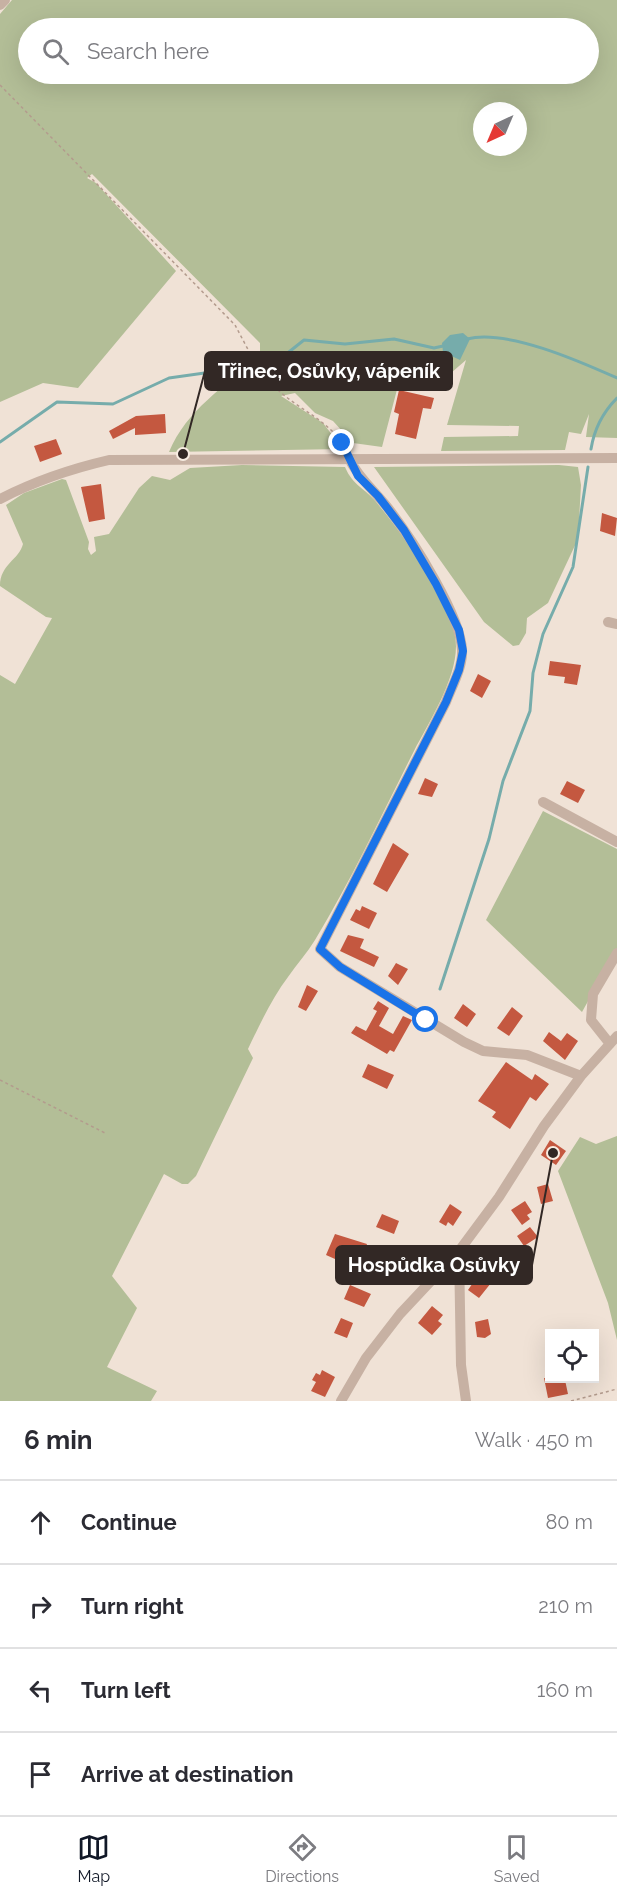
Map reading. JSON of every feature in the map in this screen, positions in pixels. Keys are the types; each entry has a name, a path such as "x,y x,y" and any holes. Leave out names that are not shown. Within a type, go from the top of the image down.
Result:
{"street":[{"path":"0,5 5,0"},
{"path":"0,499 29,484 69,470 109,460 617,458"},
{"path":"349,459 358,476 391,512 436,584 459,630 463,651 459,670 446,702 320,949 340,967 464,1042 483,1051 527,1055 581,1076"},
{"path":"543,802 617,842"},
{"path":"340,1401 366,1358 400,1314 459,1251 499,1197 544,1126 581,1076 614,1040 591,1020 593,994 617,953"},
{"path":"459,1251 461,1365 466,1401"}],"path":[{"path":"0,85 235,325 256,362 278,390 323,421 342,443 349,459"},
{"path":"0,1080 106,1134"},
{"path":"572,1401 617,1389"}],"green space":[{"path":"12,0 617,0 617,438 586,437 589,414 581,434 569,432 565,450 441,451 444,437 518,436 519,426 447,425 466,360 451,373 409,360 400,378 382,447 353,443 333,421 315,413 295,393 281,396 323,423 343,449 169,452 177,436 197,410 260,353 260,343 92,174 87,178 96,183 176,271 78,388 43,383 0,402 0,14"},
{"path":"242,465 345,467 355,483 373,498 399,532 434,585 455,636 454,664 436,710 342,894 315,940 271,1002 248,1049 253,1058 196,1176 188,1184 182,1184 164,1174 112,1276 137,1308 107,1367 157,1391 151,1401 0,1401 0,675 15,684 52,618 46,617 0,586 3,572 23,544 6,505 24,493 62,479 66,480 89,542 88,549 91,555 96,551 94,537 109,534 139,488 152,476 170,480 190,468"},
{"path":"559,465 578,467 581,485 578,539 548,603 527,618 526,633 519,645 513,646 484,622 374,467"},
{"path":"543,811 617,849 617,949 582,1012 486,920"},
{"path":"617,1136 617,1340 608,1303 558,1171 580,1137 596,1144"}],"water":[{"path":"463,333 470,339 460,360 443,352 442,343 450,335"}],"building":[{"path":"399,390 434,398 431,409 423,408 416,439 395,434 399,414 394,412"},
{"path":"165,414 166,433 135,435 135,428 113,439 109,431 136,416"},
{"path":"56,439 62,454 40,462 34,446"},
{"path":"101,484 105,519 89,522 81,487"},
{"path":"602,513 617,518 615,536 600,531"},
{"path":"550,661 581,665 577,685 564,683 565,677 548,675"},
{"path":"478,674 491,681 482,698 470,691"},
{"path":"425,778 438,784 432,797 418,794"},
{"path":"567,781 585,790 578,803 560,794"},
{"path":"393,843 409,854 387,892 373,884"},
{"path":"362,906 377,913 369,929 350,920 356,909 360,911"},
{"path":"348,935 364,939 360,948 379,957 374,967 340,951"},
{"path":"396,963 408,969 398,985 388,976"},
{"path":"307,985 318,991 306,1011 298,1007"},
{"path":"378,1001 389,1008 379,1026 393,1034 403,1016 412,1020 394,1052 390,1050 387,1054 351,1033 356,1026 366,1031 377,1011 373,1009"},
{"path":"463,1004 476,1014 467,1027 454,1018"},
{"path":"512,1007 523,1016 509,1036 497,1028"},
{"path":"549,1032 561,1041 567,1033 578,1041 565,1060 543,1041"},
{"path":"506,1062 532,1080 535,1074 549,1084 536,1101 530,1097 510,1129 492,1117 496,1112 478,1101"},
{"path":"368,1064 394,1075 387,1089 362,1077"},
{"path":"550,1140 566,1151 556,1165 541,1155"},
{"path":"548,1184 553,1201 541,1204 537,1187"},
{"path":"525,1201 532,1212 527,1215 530,1219 522,1225 511,1210"},
{"path":"450,1204 462,1212 453,1226 448,1222 446,1226 439,1222"},
{"path":"382,1214 399,1221 394,1234 376,1227"},
{"path":"530,1227 538,1237 524,1246 517,1236"},
{"path":"335,1234 367,1244 361,1262 337,1254 335,1259 326,1255"},
{"path":"483,1245 495,1255 482,1270 472,1258"},
{"path":"479,1274 491,1283 479,1298 468,1290"},
{"path":"350,1285 371,1294 364,1307 344,1299"},
{"path":"432,1306 443,1315 438,1321 442,1324 432,1335 418,1323"},
{"path":"341,1318 353,1323 347,1338 334,1333"},
{"path":"488,1319 491,1334 485,1338 477,1337 475,1322"},
{"path":"322,1370 335,1377 325,1397 311,1391 316,1382 312,1380 316,1373 320,1375"},
{"path":"545,1383 566,1383 568,1394 548,1398"}],"waterway":[{"path":"467,339 502,338 522,342 583,363 617,378"},
{"path":"0,442 57,402 113,404 169,378 275,363 304,340 345,344 394,339 434,348 443,346"},
{"path":"591,449 600,422 607,409 617,398"},
{"path":"440,989 489,839 503,781 530,711 533,673 543,634 573,567 588,467"}],"place":[{"name":"Třinec, Osůvky, vápeník","path":"183,454"},
{"name":"Hospůdka Osůvky","path":"553,1153"}],"route":[{"path":"342,443 358,476 378,496 404,530 436,584 459,630 463,651 459,670 446,702 320,949 328,959 426,1020"}]}
